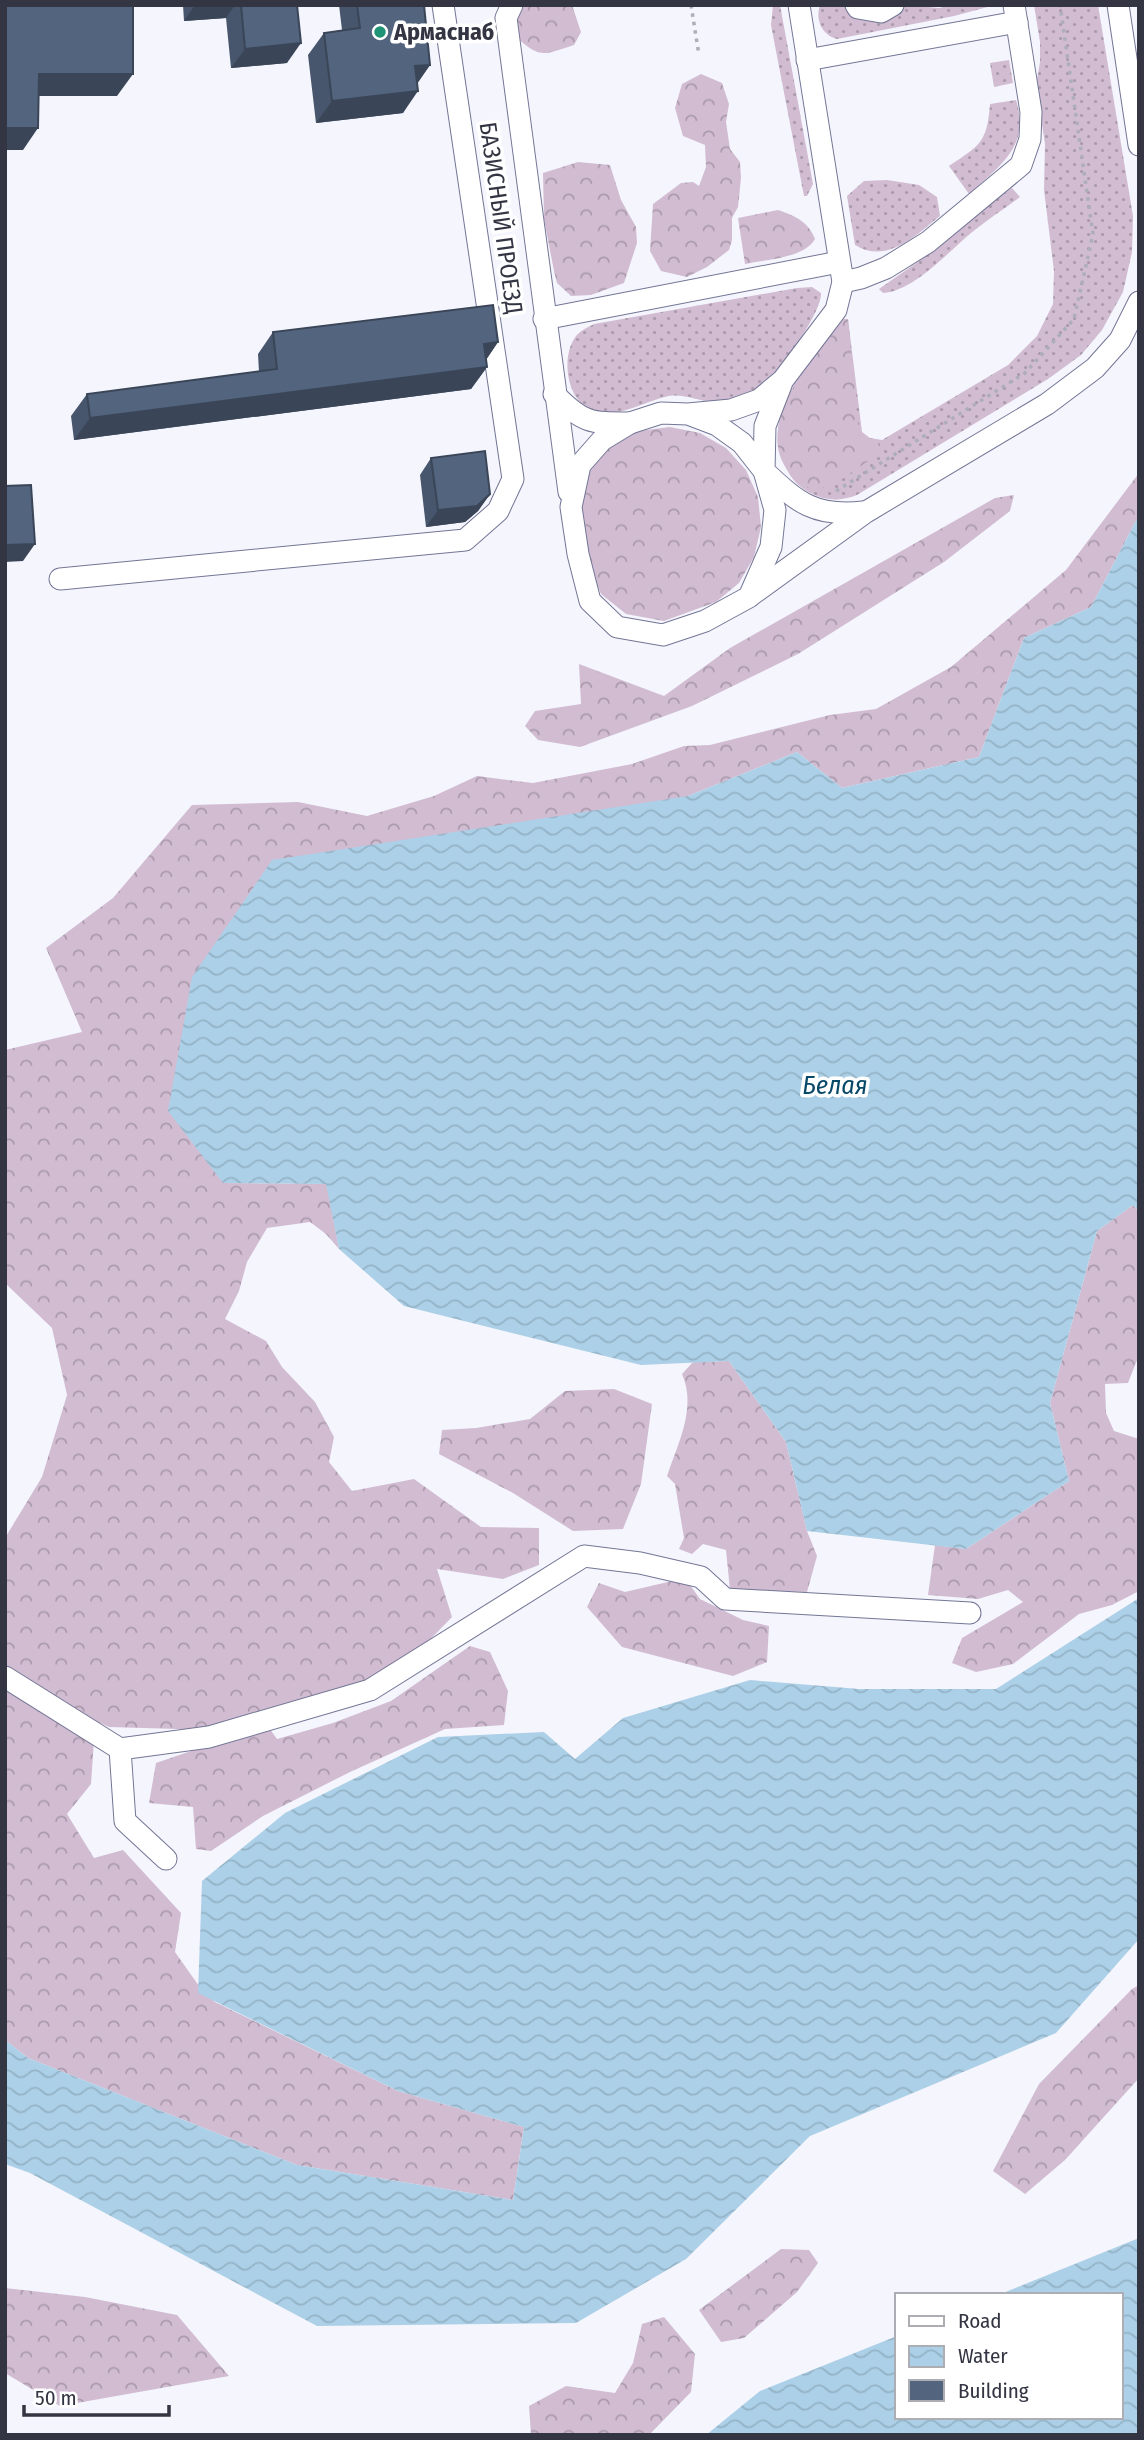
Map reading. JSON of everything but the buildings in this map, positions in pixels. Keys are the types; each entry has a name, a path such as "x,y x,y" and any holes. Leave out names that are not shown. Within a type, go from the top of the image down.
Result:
{"street":[{"name":"БАЗИСНЫЙ ПРОЕЗД","path":"60,579 465,540 498,512 513,479 443,5"},
{"path":"512,5 506,18 554,394 578,554 590,601 617,627 663,635 705,621 748,597 866,512 1047,404 1096,368 1120,340 1139,302"},
{"path":"571,507 580,465 602,439 630,423 661,413 688,414 731,410 759,400 783,380 836,310 841,272 799,5"},
{"path":"856,5 858,8 881,12 892,5"},
{"path":"1118,5 1139,145"},
{"path":"544,318 841,272 861,278 886,268 928,242 1021,165 1030,139 1031,112 1016,14 807,60"},
{"path":"748,597 771,547 775,510 764,471 765,426 783,380"},
{"path":"554,394 578,416 600,423 630,423"},
{"path":"688,414 717,425 742,443 764,471 791,496 813,508 838,514 866,512"},
{"path":"5,1677 120,1749 209,1737 370,1689 584,1556 640,1563 701,1577 725,1599 970,1613"},
{"path":"120,1749 125,1821 166,1859"}],"path":[{"path":"691,5 699,55"},
{"path":"813,508 843,486 1025,373 1074,319 1093,234 1060,5"}],"green space":[{"path":"520,5 572,5 581,32 574,45 543,53 524,44 516,37 515,17"},
{"path":"773,5 780,5 813,184 807,196 804,196 771,25"},
{"path":"820,5 845,5 850,11 895,16 905,5 939,8 952,5 995,5 954,16 837,39 827,34 821,26 818,16"},
{"path":"1034,5 1098,5 1133,216 1132,252 1123,292 1102,330 1081,355 1048,379 857,495 828,499 814,495 798,485 786,468 778,442 779,422 794,385 844,319 848,319 862,432 870,438 882,440 1008,365 1037,336 1053,304 1054,271 1044,190 1045,144 1036,85 1040,42"},
{"path":"1009,60 1013,83 994,87 990,63"},
{"path":"701,74 722,83 729,104 726,122 730,149 740,162 741,178 738,207 732,218 729,250 707,267 687,277 661,271 650,251 653,204 681,183 693,182 699,186 706,167 705,145 683,136 675,108 682,84"},
{"path":"1016,100 1020,116 1016,143 1001,164 969,194 949,166 980,142 987,127 990,104"},
{"path":"578,162 610,165 621,200 636,227 637,243 624,283 591,295 571,296 557,283 554,271 544,219 543,173"},
{"path":"887,180 919,185 937,197 940,216 911,239 890,250 867,250 855,245 847,196 864,181"},
{"path":"1012,188 1020,197 971,233 930,269 895,291 883,293 879,289 929,254 967,220"},
{"path":"778,210 800,220 809,228 815,239 802,251 745,264 738,218"},
{"path":"812,287 821,293 813,318 803,335 766,384 745,399 713,402 671,396 619,412 601,413 583,406 572,388 567,366 571,345 578,334 594,324"},
{"path":"844,319 848,319 859,435 879,444 870,460 836,483 814,491 790,473 779,453 778,430 785,406 797,383"},
{"path":"670,427 700,433 726,448 746,470 758,497 761,527 754,557 739,583 716,602 664,621 626,614 601,594 588,563 580,502 588,469 610,446 638,431"},
{"path":"1139,473 1139,515 1091,607 1024,638 979,757 842,788 797,752 688,796 223,1183 327,1184 339,1249 326,1234 310,1222 267,1228 247,1262 239,1291 225,1319 266,1341 282,1367 315,1402 334,1437 329,1462 352,1491 414,1479 481,1527 539,1528 539,1565 503,1579 437,1569 452,1617 408,1662 332,1696 212,1730 109,1727 44,1696 5,1669 5,1538 42,1477 67,1395 52,1328 5,1283 5,1050 82,1032 46,948 113,898 192,805 298,802 367,816 434,796 477,776 533,783 632,764 684,746 710,745 830,715 876,709 951,667 1066,570"},
{"path":"1014,495 1010,511 944,562 798,654 692,706 580,747 538,740 525,726 535,711 581,704 579,664 664,696 730,648 995,498"},
{"path":"1133,1205 1139,1211 1139,1355 1128,1383 1105,1384 1106,1413 1114,1431 1139,1439 1139,1591 1112,1605 1079,1614 1013,1664 976,1672 952,1663 962,1638 1023,1602 1008,1590 978,1599 928,1595 935,1545 966,1549 1069,1481 1050,1403 1097,1231"},
{"path":"729,1361 786,1442 807,1531 817,1556 807,1592 730,1590 726,1550 703,1544 692,1554 679,1549 684,1538 675,1484 667,1476 687,1413 688,1400 682,1374 693,1362"},
{"path":"614,1389 652,1404 641,1484 623,1529 573,1531 513,1493 439,1454 442,1430 476,1428 530,1419 565,1391"},
{"path":"685,1578 700,1599 743,1620 769,1626 767,1662 733,1676 622,1647 587,1607 599,1583 625,1592"},
{"path":"470,1646 490,1652 508,1691 504,1725 445,1729 350,1772 263,1816 211,1851 196,1849 193,1807 149,1803 156,1763 267,1725 277,1739 333,1723 391,1701"},
{"path":"5,1689 94,1740 91,1784 67,1814 94,1858 123,1850 181,1913 175,1952 199,1986 215,2002 398,2091 524,2127 513,2200 297,2165 28,2058 5,2040"},
{"path":"1139,1985 1139,2078 1065,2160 1025,2194 993,2171 1039,2084"},
{"path":"781,2249 809,2250 818,2263 797,2292 744,2338 721,2342 699,2310"},
{"path":"5,2288 85,2297 177,2315 229,2376 60,2406 5,2373"},
{"path":"664,2317 695,2354 691,2392 649,2435 531,2435 529,2406 566,2386 615,2393 633,2363 642,2324"}],"water":[{"name":"Белая","path":"1139,515 1139,1211 1133,1205 1097,1231 1050,1403 1069,1481 966,1549 807,1531 786,1442 729,1361 641,1365 404,1306 339,1249 326,1184 223,1183 168,1111 192,977 272,860 688,796 797,752 842,788 979,757 1024,638 1091,607"},
{"path":"1139,1598 1139,1939 1056,2033 810,2136 686,2259 576,2323 317,2326 30,2173 5,2164 5,2040 28,2058 297,2165 513,2200 524,2127 398,2091 198,1993 202,1881 285,1813 438,1737 544,1732 575,1759 623,1718 750,1680 859,1689 996,1689"},
{"path":"1139,2238 1139,2435 706,2435 760,2391 895,2337 895,2419 1123,2419 1123,2293 1003,2293"}],"place":[{"name":"Армаснаб","path":"380,32"}]}
